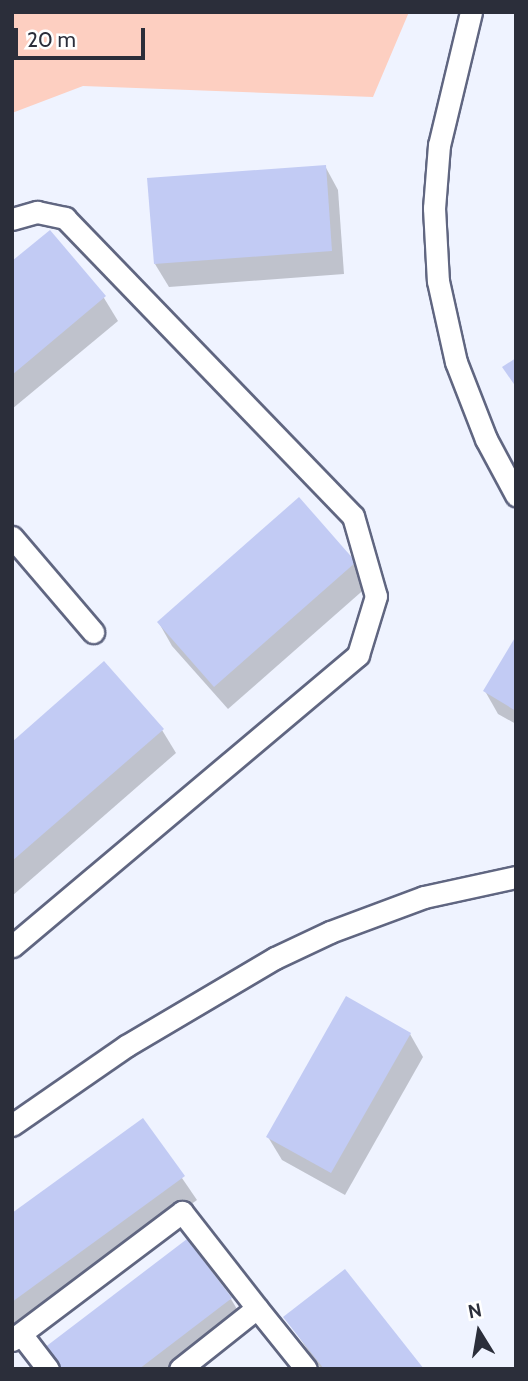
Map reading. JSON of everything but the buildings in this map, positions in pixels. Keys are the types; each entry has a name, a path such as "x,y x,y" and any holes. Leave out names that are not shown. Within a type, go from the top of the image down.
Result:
{"lane":[{"path":"471,12 439,145 434,208 438,281 456,362 486,439 516,495"},
{"path":"12,219 37,212 65,218 353,516 376,596 358,655 12,946"},
{"path":"12,537 93,632"},
{"path":"12,1125 126,1046 275,958 330,932 424,897 516,877"},
{"path":"48,1369 17,1337 182,1212 306,1369"},
{"path":"180,1369 257,1308"}],"shaded area":[{"path":"12,12 409,12 373,97 83,86 12,113"}]}
